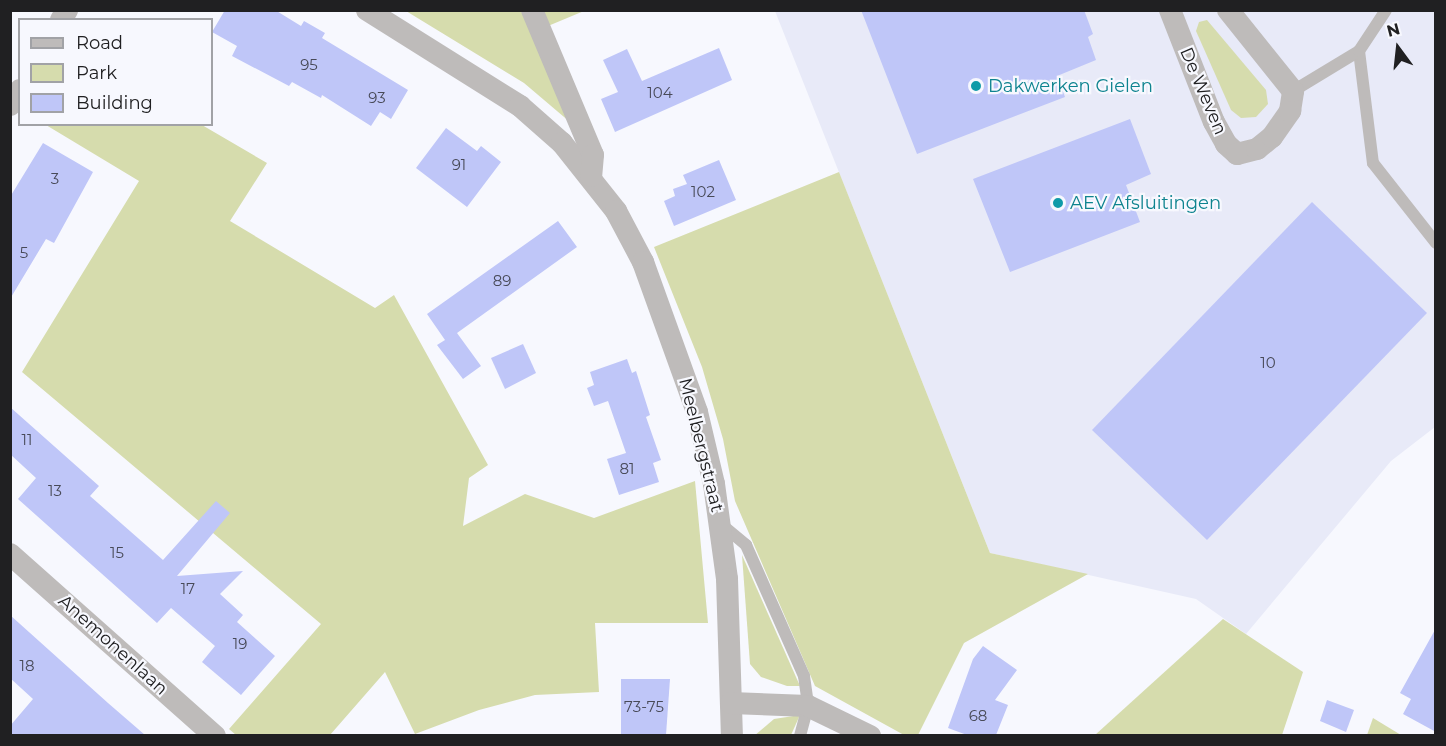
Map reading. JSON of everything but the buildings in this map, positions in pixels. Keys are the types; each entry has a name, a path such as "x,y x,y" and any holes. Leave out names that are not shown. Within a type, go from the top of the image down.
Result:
{"street":[{"name":"Meelbergstraat","path":"367,10 520,106 562,143 591,176 616,211 643,262 697,412 720,523 727,579 732,735"},
{"path":"532,10 593,155 591,176"},
{"name":"De Weven","path":"1170,10 1214,122 1226,144 1237,154 1257,149 1272,137 1290,111 1293,91"},
{"path":"1228,10 1293,91"},
{"name":"Anemonenlaan","path":"10,554 215,735"},
{"path":"731,703 808,706 870,735"}],"lane":[{"path":"1293,91 1359,51 1386,10"},
{"path":"1359,51 1373,163 1436,243"},
{"path":"720,523 746,545 804,676 808,706 800,735"}],"shaded area":[{"path":"775,11 1435,11 1435,427 1391,461 1246,634 1196,599 990,553"}],"green space":[{"path":"406,11 521,11 577,128 524,83"},
{"path":"541,11 584,11 548,26"},
{"path":"1207,20 1266,90 1268,104 1256,117 1241,118 1231,110 1196,31 1199,22"},
{"path":"48,126 204,126 267,163 230,221 375,308 394,295 488,465 469,478 463,526 525,494 594,518 695,481 708,623 595,623 599,692 535,695 479,710 415,734 385,672 330,735 236,735 229,729 321,624 22,372 139,181"},
{"path":"839,172 990,553 1088,574 964,643 918,735 904,735 815,686 735,501 723,439 702,367 654,247"},
{"path":"742,555 800,686 787,686 761,677 750,664"},
{"path":"1223,619 1303,672 1282,735 1095,735"},
{"path":"800,715 791,735 754,736 774,719"},
{"path":"1373,718 1401,735 1367,735"}],"place":[{"name":"Dakwerken Gielen","path":"976,86"},
{"name":"AEV Afsluitingen","path":"1058,203"}]}
